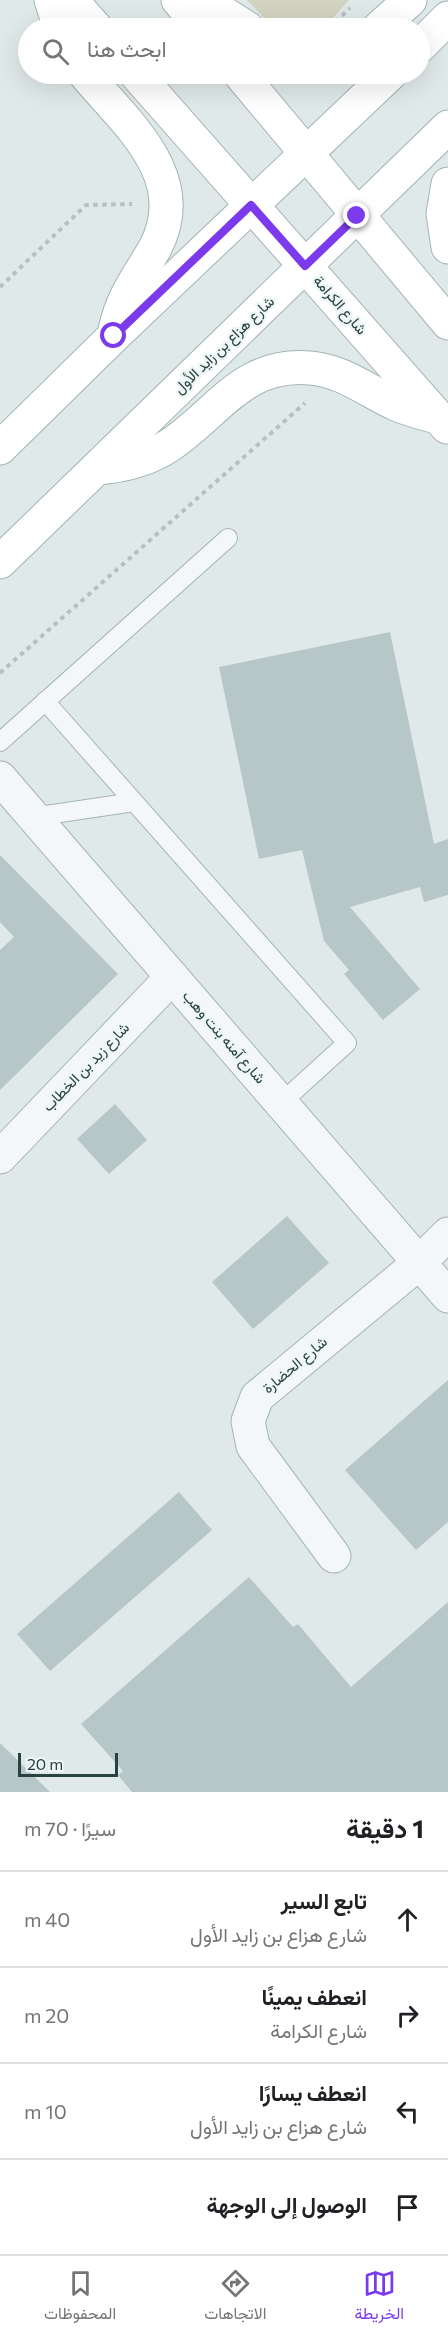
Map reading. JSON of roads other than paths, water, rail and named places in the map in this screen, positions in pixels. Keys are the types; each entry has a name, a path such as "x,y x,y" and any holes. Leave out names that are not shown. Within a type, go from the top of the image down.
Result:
{"main road":[{"path":"51,0 57,18"},
{"path":"71,0 87,18"},
{"path":"178,0 193,18"},
{"path":"203,0 232,18"},
{"path":"390,18 410,0"},
{"path":"430,36 448,18"},
{"path":"93,84 152,154 159,169 166,204 161,233 126,297 114,336"},
{"name":"شارع الكرامة","path":"145,84 443,423"},
{"path":"248,84 448,323"},
{"path":"0,448 114,336 379,84"},
{"name":"شارع هزاع بن زايد الأول","path":"0,562 448,127"},
{"path":"448,184 442,214 448,247"},
{"path":"97,468 135,462 170,446 227,396 257,377 291,368 309,368 345,376 398,405 443,423"}],"street":[{"name":"شارع آمنه بنت وهب","path":"0,778 448,1296"},
{"name":"شارع زيد بن الخطاب","path":"0,1157 172,977"},
{"name":"شارع الحضارة","path":"334,1556 253,1446 248,1421 257,1397 419,1263 448,1234"}],"lane":[{"path":"0,742 228,538"},
{"path":"45,701 347,1043 281,1103"},
{"path":"33,817 134,801"}]}
